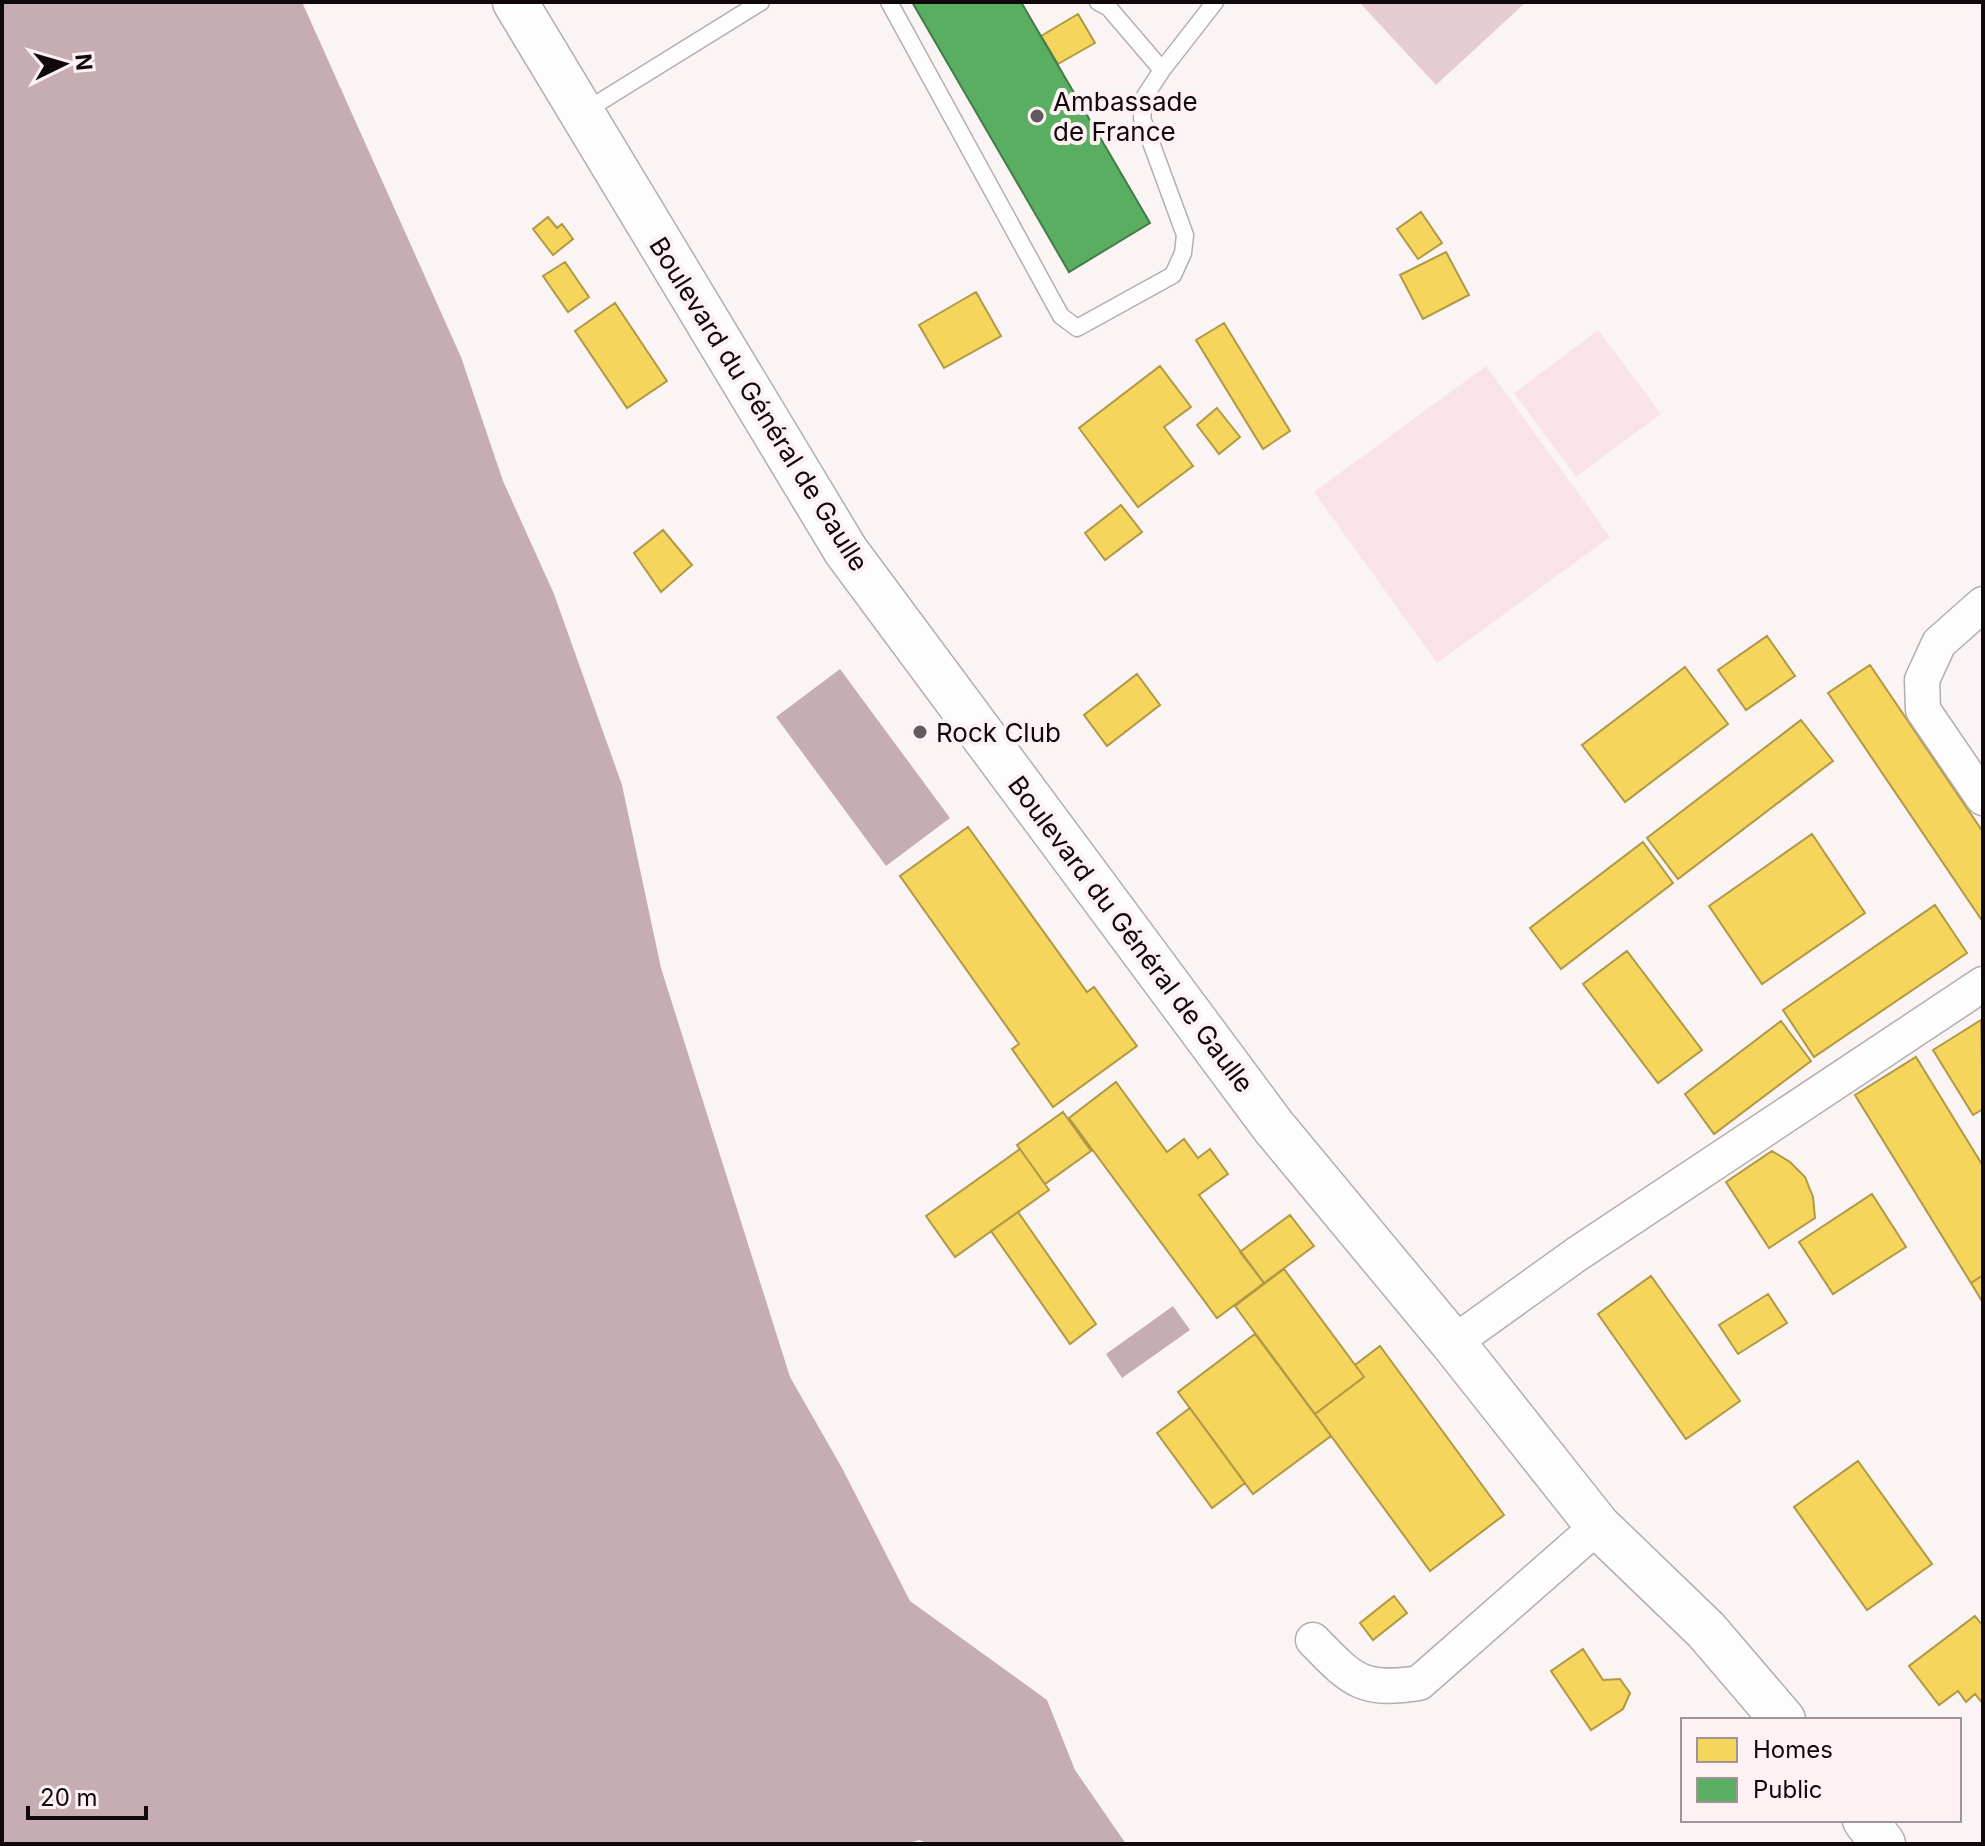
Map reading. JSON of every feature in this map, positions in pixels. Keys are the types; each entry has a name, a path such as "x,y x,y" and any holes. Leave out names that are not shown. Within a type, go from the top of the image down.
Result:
{"main road":[{"name":"Boulevard du Général de Gaulle","path":"515,2 846,551 1273,1126 1453,1343 1598,1526 1706,1630 1781,1718"},
{"path":"1866,1822 1883,1844"}],"street":[{"path":"1983,604 1939,643 1922,680 1923,710 1983,798"},
{"path":"1453,1343 1577,1254 1983,984"},
{"path":"1313,1640 1348,1676 1382,1689 1419,1683 1598,1526"}],"lane":[{"path":"582,113 761,2"},
{"path":"889,2 1061,316 1077,328 1173,275 1183,253 1185,235 1142,118 1145,96 1215,2"},
{"path":"1098,2 1109,8 1162,70"}],"shaded area":[{"path":"2,2 302,2 461,357 503,481 554,594 622,785 661,968 790,1377 842,1468 910,1601 1047,1700 1075,1770 1126,1844 929,1844 919,1840 906,1844 2,1844"},
{"path":"1359,2 1526,2 1436,85"},
{"path":"1598,330 1661,414 1576,477 1514,393"},
{"path":"1486,366 1610,537 1437,663 1314,492"},
{"path":"840,669 950,818 886,866 776,717"},
{"path":"1173,1306 1190,1330 1122,1378 1106,1354"}],"building: Homes":[{"path":"1078,14 1095,43 1058,64 1041,36"},
{"path":"1421,212 1442,243 1418,259 1397,229"},
{"path":"548,217 557,228 562,224 573,239 553,255 533,229"},
{"path":"1446,252 1469,295 1423,319 1400,275"},
{"path":"565,262 589,297 568,312 543,276"},
{"path":"976,292 1001,336 944,368 919,325"},
{"path":"615,303 667,381 627,408 575,331"},
{"path":"1224,323 1290,431 1263,449 1196,340"},
{"path":"1160,366 1191,407 1164,427 1193,466 1138,507 1079,428"},
{"path":"1217,408 1240,437 1219,454 1197,425"},
{"path":"1121,505 1142,532 1105,560 1085,533"},
{"path":"663,530 692,565 661,592 634,553"},
{"path":"1767,636 1795,676 1746,710 1718,670"},
{"path":"1870,665 1983,832 1983,922 1828,693"},
{"path":"1685,667 1728,724 1625,802 1582,745"},
{"path":"1137,674 1160,705 1107,746 1084,715"},
{"path":"1801,720 1833,761 1678,879 1647,838"},
{"path":"968,827 1087,992 1094,987 1137,1046 1053,1107 1012,1049 1019,1044 900,876"},
{"path":"1812,834 1865,913 1762,984 1709,906"},
{"path":"1643,842 1673,883 1561,969 1530,928"},
{"path":"1935,905 1967,953 1814,1057 1783,1010"},
{"path":"1627,951 1702,1050 1658,1083 1583,984"},
{"path":"1981,1020 1983,1109 1973,1115 1933,1050"},
{"path":"1781,1021 1811,1061 1714,1134 1685,1094"},
{"path":"1916,1057 1983,1166 1983,1275 1971,1283 1855,1095"},
{"path":"1116,1082 1167,1152 1184,1139 1198,1158 1210,1149 1228,1174 1199,1195 1264,1283 1217,1318 1069,1118"},
{"path":"1063,1112 1091,1151 1045,1184 1017,1145"},
{"path":"1020,1149 1049,1190 955,1257 926,1216"},
{"path":"1772,1151 1790,1162 1805,1177 1813,1197 1815,1218 1769,1248 1726,1182"},
{"path":"1872,1194 1906,1247 1833,1294 1799,1242"},
{"path":"1018,1212 1096,1324 1070,1344 991,1231"},
{"path":"1290,1215 1314,1246 1264,1283 1240,1252"},
{"path":"1284,1269 1364,1377 1315,1414 1235,1306"},
{"path":"1983,1275 1983,1303 1971,1283"},
{"path":"1651,1276 1740,1401 1686,1439 1598,1314"},
{"path":"1768,1294 1787,1323 1738,1354 1719,1325"},
{"path":"1255,1334 1331,1436 1253,1494 1178,1392"},
{"path":"1380,1346 1504,1515 1430,1571 1315,1414 1364,1377 1355,1365"},
{"path":"1190,1408 1245,1483 1212,1508 1157,1433"},
{"path":"1858,1461 1932,1564 1867,1610 1794,1507"},
{"path":"1394,1596 1407,1613 1373,1640 1360,1623"},
{"path":"1975,1616 1983,1626 1983,1704 1975,1694 1966,1702 1958,1691 1939,1705 1909,1666"},
{"path":"1583,1649 1603,1680 1620,1679 1630,1693 1623,1709 1591,1730 1551,1671"}],"building: Public":[{"path":"912,2 1021,2 1150,223 1069,272"}],"place":[{"name":"Ambassade de France","path":"1037,116"},
{"name":"Rock Club","path":"920,732"}]}
